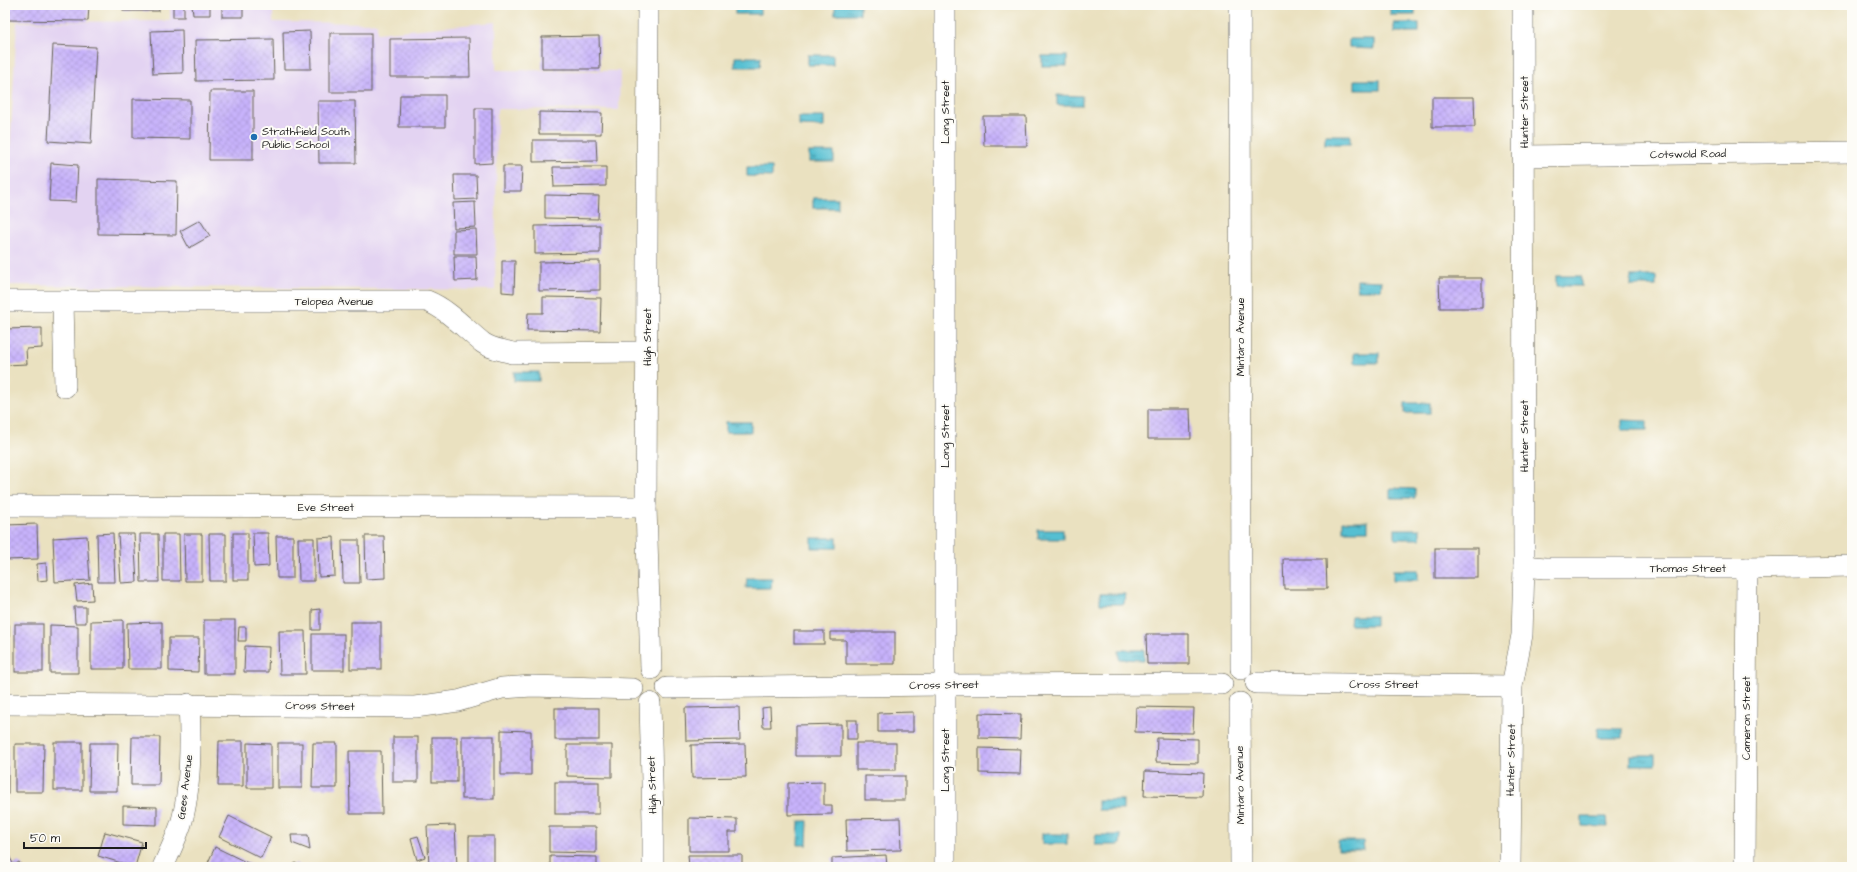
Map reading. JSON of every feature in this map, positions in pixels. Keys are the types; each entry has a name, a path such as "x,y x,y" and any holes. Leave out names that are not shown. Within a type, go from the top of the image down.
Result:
{"street":[{"name":"High Street","path":"648,5 646,507 651,669"},
{"name":"Long Street","path":"945,5 945,867"},
{"name":"Mintaro Avenue","path":"1240,5 1240,669"},
{"name":"Hunter Street","path":"1510,867 1512,686 1522,635 1524,566 1523,5"},
{"name":"Cotswold Road","path":"1524,156 1852,152"},
{"name":"Telopea Avenue","path":"5,301 427,301 437,305 483,343 512,353 647,352"},
{"path":"63,301 65,387"},
{"name":"Eve Street","path":"5,506 646,507"},
{"name":"Thomas Street","path":"1524,566 1545,568 1747,568 1852,566"},
{"name":"Cameron Street","path":"1745,867 1747,568"},
{"path":"651,669 662,673 665,678 667,688 661,698 650,703 639,699 633,684 638,673 643,670 651,669"},
{"path":"1240,669 1251,673 1256,683 1256,689 1250,699 1240,703 1229,699 1225,695 1222,684 1230,671 1240,669"},
{"name":"Cross Street","path":"1256,683 1512,686"},
{"name":"Cross Street","path":"667,688 1222,684"},
{"name":"Cross Street","path":"5,704 189,704 415,707 458,701 502,688 532,686 634,689"},
{"name":"High Street","path":"650,703 654,821 653,867"},
{"name":"Mintaro Avenue","path":"1240,703 1241,867"},
{"name":"Gees Avenue","path":"163,867 181,823 186,792 190,728 189,704"}],"shaded area":[{"name":"Strathfield South Public School","path":"170,5 273,5 273,22 377,23 377,33 496,22 496,70 620,71 619,110 497,109 495,290 5,285 5,244 17,22 170,21"}],"water":[{"path":"735,5 760,5 760,14 735,14"},
{"path":"835,5 860,5 860,14 835,14"},
{"path":"1390,5 1415,5 1415,15 1390,15"},
{"path":"1394,23 1419,23 1419,32 1394,32"},
{"path":"1349,39 1374,39 1374,49 1349,48"},
{"path":"808,55 833,55 833,65 808,65"},
{"path":"1042,56 1067,56 1067,66 1042,66"},
{"path":"735,57 761,57 760,67 735,67"},
{"path":"1355,80 1380,80 1380,90 1355,90"},
{"path":"1057,95 1082,96 1082,105 1057,105"},
{"path":"799,117 824,117 824,127 799,126"},
{"path":"1325,135 1350,135 1350,144 1325,144"},
{"path":"809,152 834,152 834,162 809,162"},
{"path":"747,167 772,167 772,177 747,176"},
{"path":"813,198 838,198 838,208 813,208"},
{"path":"1556,276 1581,276 1581,286 1556,286"},
{"path":"1631,276 1656,276 1656,286 1631,286"},
{"path":"1357,280 1382,281 1381,290 1357,290"},
{"path":"1354,353 1379,353 1379,363 1354,363"},
{"path":"514,372 539,372 539,381 514,381"},
{"path":"1405,403 1430,403 1430,413 1405,413"},
{"path":"1622,420 1647,421 1647,430 1622,430"},
{"path":"726,422 751,422 751,432 726,432"},
{"path":"1390,488 1415,489 1415,498 1390,498"},
{"path":"1343,521 1368,521 1368,531 1343,531"},
{"path":"1395,529 1420,529 1420,539 1395,539"},
{"path":"1038,530 1063,530 1063,539 1038,539"},
{"path":"812,538 837,538 837,548 812,548"},
{"path":"1393,570 1418,570 1418,580 1393,580"},
{"path":"747,578 772,578 771,588 746,588"},
{"path":"1100,594 1125,594 1124,604 1100,604"},
{"path":"1351,616 1375,616 1375,625 1350,625"},
{"path":"1119,650 1144,650 1144,660 1119,659"},
{"path":"1598,728 1623,729 1623,738 1598,738"},
{"path":"1630,755 1655,755 1655,765 1630,765"},
{"path":"1098,800 1123,800 1123,810 1098,810"},
{"path":"1582,817 1607,817 1608,827 1582,826"},
{"path":"799,821 808,821 807,845 798,845"},
{"path":"1042,834 1067,834 1067,844 1042,844"},
{"path":"1095,835 1121,835 1120,845 1095,845"},
{"path":"1338,841 1363,841 1364,850 1338,850"}],"building":[{"path":"7,5 89,5 88,21 7,20"},
{"path":"123,5 159,5 159,11 123,11"},
{"path":"173,5 184,5 184,17 173,17"},
{"path":"192,5 210,5 210,15 193,15"},
{"path":"222,5 243,5 243,17 222,17"},
{"path":"182,30 183,73 153,74 151,31"},
{"path":"310,31 311,69 284,69 283,32"},
{"path":"330,33 371,33 371,92 330,92"},
{"path":"599,36 600,69 542,69 542,37"},
{"path":"469,38 470,77 390,77 390,39"},
{"path":"273,39 274,80 196,81 195,40"},
{"path":"53,45 96,47 91,144 48,141"},
{"path":"210,91 253,91 253,160 209,160"},
{"path":"400,95 445,95 445,127 399,127"},
{"path":"1432,97 1474,97 1475,127 1432,127"},
{"path":"133,99 190,100 190,139 133,138"},
{"path":"318,101 355,101 356,163 319,163"},
{"path":"475,108 492,108 492,163 475,164"},
{"path":"539,112 602,113 601,134 539,134"},
{"path":"983,116 1026,116 1027,146 984,146"},
{"path":"533,140 596,140 597,161 533,162"},
{"path":"51,163 78,165 76,202 49,201"},
{"path":"503,166 522,166 521,191 503,191"},
{"path":"553,167 606,167 606,186 554,187"},
{"path":"454,175 476,175 477,199 455,200"},
{"path":"98,179 177,181 176,235 98,234"},
{"path":"545,195 599,196 598,219 545,218"},
{"path":"475,202 476,227 454,228 453,203"},
{"path":"200,220 210,236 189,248 180,231"},
{"path":"600,225 600,253 535,254 535,226"},
{"path":"476,229 477,254 454,254 454,230"},
{"path":"454,256 476,256 477,280 455,281"},
{"path":"502,261 515,261 514,293 502,292"},
{"path":"600,261 600,290 539,291 539,262"},
{"path":"1439,278 1482,278 1482,308 1440,308"},
{"path":"543,297 601,298 600,331 527,330 528,313 543,313"},
{"path":"42,328 42,348 26,349 27,364 5,365 5,329"},
{"path":"5,371 7,371 7,405 5,405"},
{"path":"1148,409 1190,409 1191,439 1148,439"},
{"path":"37,524 38,559 5,560 5,525"},
{"path":"113,533 115,582 98,582 97,534"},
{"path":"233,533 248,533 248,580 233,580"},
{"path":"253,533 268,533 269,566 254,567"},
{"path":"118,534 134,534 137,582 121,583"},
{"path":"140,534 158,534 159,582 141,582"},
{"path":"163,534 179,534 180,581 163,581"},
{"path":"184,534 202,534 202,581 185,581"},
{"path":"209,534 226,534 226,581 210,581"},
{"path":"87,536 90,580 55,582 53,538"},
{"path":"276,536 293,536 293,578 277,578"},
{"path":"365,536 384,536 385,578 366,579"},
{"path":"334,537 335,576 319,577 318,538"},
{"path":"298,538 314,538 314,581 299,581"},
{"path":"342,540 359,540 360,583 343,583"},
{"path":"1435,548 1478,548 1478,578 1435,578"},
{"path":"1283,559 1326,559 1327,589 1284,589"},
{"path":"46,563 47,580 38,581 37,564"},
{"path":"92,583 93,600 77,601 75,585"},
{"path":"74,607 86,607 86,623 75,623"},
{"path":"320,609 320,630 312,630 312,610"},
{"path":"123,620 123,669 91,669 91,621"},
{"path":"204,620 235,620 235,674 204,674"},
{"path":"162,622 162,669 128,669 127,623"},
{"path":"350,622 381,622 381,669 350,669"},
{"path":"15,624 43,624 43,672 15,672"},
{"path":"5,625 9,625 9,673 5,673"},
{"path":"50,625 78,626 78,673 50,673"},
{"path":"239,627 246,627 246,641 238,641"},
{"path":"279,631 305,631 306,674 280,674"},
{"path":"794,631 824,631 824,644 794,644"},
{"path":"830,632 895,632 895,664 846,664 846,640 830,640"},
{"path":"312,634 344,634 344,670 312,670"},
{"path":"1146,634 1189,634 1189,664 1147,664"},
{"path":"169,638 199,638 198,672 169,671"},
{"path":"245,646 269,647 268,672 244,672"},
{"path":"739,707 740,740 686,741 685,708"},
{"path":"770,707 771,727 763,727 762,708"},
{"path":"1136,707 1194,708 1193,733 1135,732"},
{"path":"555,708 599,708 599,740 555,740"},
{"path":"913,712 913,732 878,732 878,713"},
{"path":"979,713 1021,714 1020,739 979,738"},
{"path":"847,720 857,720 857,739 847,739"},
{"path":"841,724 841,756 796,756 796,725"},
{"path":"501,730 531,731 531,775 501,775"},
{"path":"462,736 494,736 494,799 462,799"},
{"path":"132,737 160,737 159,785 131,785"},
{"path":"393,737 418,737 418,782 393,782"},
{"path":"432,737 457,737 457,782 432,782"},
{"path":"1157,738 1198,739 1198,763 1156,762"},
{"path":"219,741 243,741 243,786 218,786"},
{"path":"54,742 82,742 82,790 54,790"},
{"path":"90,743 118,743 117,791 89,791"},
{"path":"247,743 271,744 271,788 247,788"},
{"path":"278,743 302,743 302,788 278,788"},
{"path":"313,743 337,743 337,788 312,788"},
{"path":"856,743 896,743 896,770 856,770"},
{"path":"15,744 44,744 43,792 15,792"},
{"path":"745,744 746,777 692,778 691,745"},
{"path":"567,745 612,745 612,777 567,776"},
{"path":"5,746 8,746 8,794 5,794"},
{"path":"979,748 1021,749 1020,774 979,773"},
{"path":"349,751 381,751 382,814 350,814"},
{"path":"1145,771 1203,773 1202,797 1144,796"},
{"path":"865,776 905,776 905,800 865,800"},
{"path":"555,782 599,782 599,814 555,814"},
{"path":"824,782 824,805 832,805 832,814 788,815 788,783"},
{"path":"123,806 157,807 157,825 123,824"},
{"path":"229,816 271,837 261,858 219,837"},
{"path":"689,818 737,819 737,832 729,832 729,851 689,851"},
{"path":"900,818 901,850 847,851 846,819"},
{"path":"455,825 457,867 429,867 427,826"},
{"path":"549,827 596,827 596,853 549,852"},
{"path":"105,832 142,842 135,867 98,856"},
{"path":"291,835 308,835 310,850 292,843"},
{"path":"418,836 425,857 417,860 411,838"},
{"path":"469,836 494,836 494,867 469,867"},
{"path":"215,847 256,867 206,867"},
{"path":"5,849 14,865 19,862 23,867 5,867"},
{"path":"688,855 742,855 742,867 689,867"},
{"path":"886,855 887,867 832,867 832,858"},
{"path":"550,856 597,857 597,867 550,867"},
{"path":"295,863 302,867 293,867"},
{"path":"417,863 418,867 404,867"}],"place":[{"name":"Strathfield South Public School","path":"254,137"}]}
